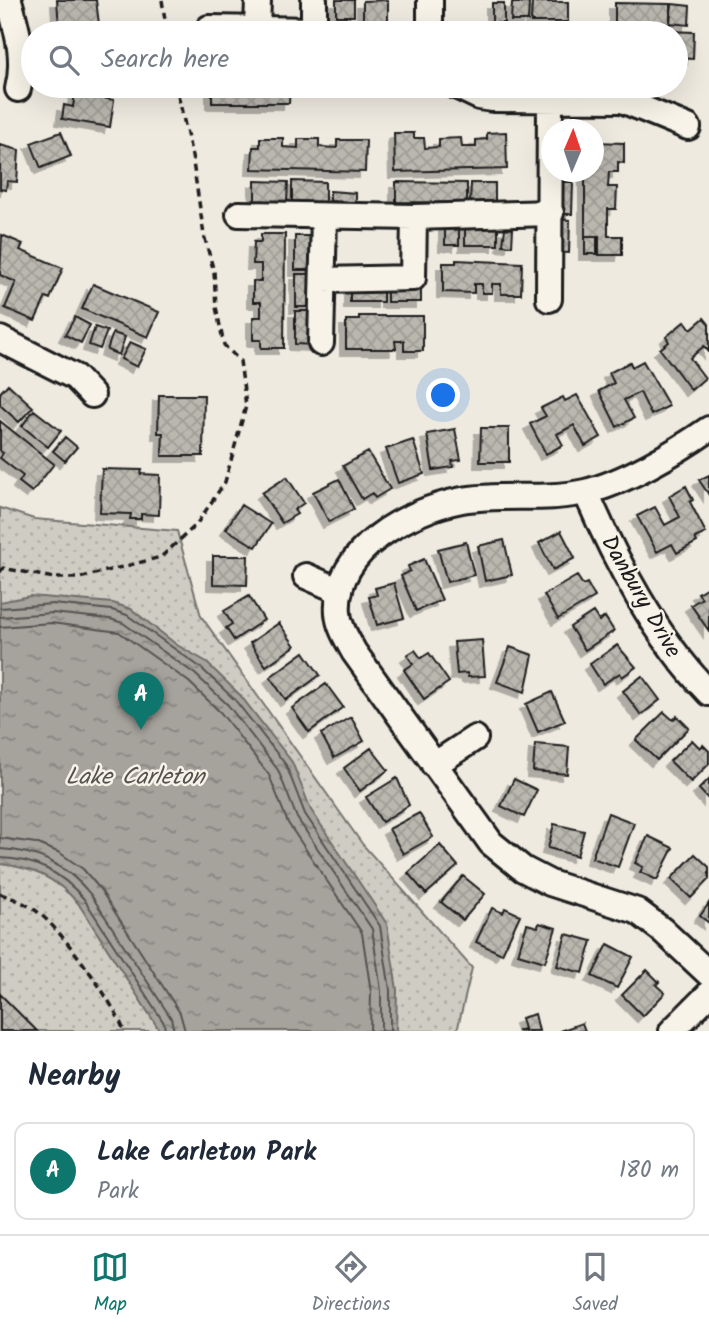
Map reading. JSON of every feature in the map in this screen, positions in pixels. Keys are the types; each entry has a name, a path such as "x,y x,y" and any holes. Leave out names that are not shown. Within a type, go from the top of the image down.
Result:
{"street":[{"path":"9,0 21,52"},
{"path":"257,21 258,0"},
{"path":"314,0 314,21"},
{"path":"430,0 430,21"},
{"path":"18,89 21,77"},
{"path":"514,98 622,100 688,127"},
{"path":"549,299 550,99"},
{"path":"239,214 414,217 551,213"},
{"path":"321,342 324,216"},
{"path":"323,280 413,278 414,217"},
{"path":"0,339 75,377 92,395"},
{"path":"709,429 641,468 586,492 466,500 423,512 380,536 348,567 340,591 338,612 341,630 354,652 491,844 523,869 550,883 637,911 662,930 709,974"},
{"name":"Danbury Drive","path":"586,492 655,624 684,667 709,693"},
{"path":"306,576 340,591"},
{"path":"434,765 475,738"},
{"path":"672,1031 709,994"}],"path":[{"path":"162,0 165,21"},
{"path":"0,572 3,568 54,578 79,579 161,557 196,525 225,482 246,406 240,361 225,345 216,307 214,272 204,235 194,166 179,98"},
{"path":"0,894 38,912 58,934 113,1007 124,1031"}],"shaded area":[{"name":"Lake Carleton","path":"0,508 34,519 177,531 201,616 363,845 472,968 457,1031 0,1031"}],"water":[{"name":"Lake Carleton","path":"30,596 113,603 131,609 177,645 205,661 240,695 292,762 311,810 387,924 397,990 396,1031 160,1031 78,903 43,875 0,864 0,602"}],"building":[{"path":"57,0 96,0 99,21 59,21"},
{"path":"336,0 354,0 354,16 336,16"},
{"path":"388,0 388,21 363,21 363,1"},
{"path":"532,2 568,2 568,21 531,21"},
{"path":"492,3 504,3 504,21 492,21"},
{"path":"512,3 529,3 528,21 511,21"},
{"path":"615,3 670,4 670,21 615,21"},
{"path":"672,4 690,6 689,25 688,21 670,21"},
{"path":"688,32 694,32 693,59 688,59"},
{"path":"74,98 114,100 110,127 62,119 64,105 73,107"},
{"path":"212,98 289,98 289,103 212,103"},
{"path":"61,132 71,156 41,168 31,143"},
{"path":"506,132 507,169 395,172 394,133 414,133 414,138 424,138 425,148 439,147 439,139 461,138 462,147 476,147 476,140 487,139 487,133"},
{"path":"260,138 283,138 283,147 298,148 298,139 319,139 319,147 337,148 337,140 366,140 365,172 252,169 253,147 260,147"},
{"path":"604,142 624,143 624,163 618,162 618,172 609,172 608,187 617,187 616,209 608,209 608,236 622,236 622,255 599,255 599,236 585,236 585,182 604,182"},
{"path":"0,145 19,150 17,182 7,181 6,190 0,189"},
{"path":"255,181 288,182 287,202 255,201"},
{"path":"292,181 325,182 325,203 292,202"},
{"path":"396,182 467,183 467,203 396,202"},
{"path":"553,182 573,182 572,214 552,214"},
{"path":"471,183 495,183 495,203 470,203"},
{"path":"330,191 356,193 356,203 330,201"},
{"path":"553,219 570,220 569,253 551,252"},
{"path":"445,225 459,225 459,245 445,245"},
{"path":"465,225 498,225 498,245 465,245"},
{"path":"505,228 513,229 512,246 503,245"},
{"path":"261,234 285,234 284,348 261,348 261,340 253,340 253,317 261,317 261,302 253,302 253,281 261,281 261,264 253,264 254,242 261,242"},
{"path":"2,235 23,244 20,250 63,268 50,299 46,297 35,321 5,308 16,282 0,275"},
{"path":"295,236 316,236 316,270 295,270"},
{"path":"585,237 597,237 597,254 585,254"},
{"path":"456,260 522,263 521,294 501,294 501,284 492,284 492,293 482,293 482,284 474,284 474,293 443,292 443,263 456,263"},
{"path":"296,274 316,274 316,307 296,307"},
{"path":"387,281 421,281 421,302 387,302"},
{"path":"350,282 383,282 383,302 350,302"},
{"path":"93,284 159,312 148,337 82,309"},
{"path":"295,311 316,311 315,345 295,344"},
{"path":"359,316 423,316 423,351 404,351 404,341 395,341 396,349 346,349 346,320 359,320"},
{"path":"75,317 90,325 81,343 65,335"},
{"path":"704,318 709,324 709,352 704,346 690,358 705,378 691,390 660,349 669,342 666,337 685,321 691,329"},
{"path":"95,327 107,331 100,349 89,345"},
{"path":"113,333 125,337 119,355 107,350"},
{"path":"130,342 146,349 137,367 121,359"},
{"path":"643,361 669,406 651,415 640,392 624,400 634,418 617,427 599,391 614,383 609,373 630,362 632,367"},
{"path":"8,384 33,407 19,422 0,405 0,393"},
{"path":"159,395 204,395 203,456 162,456 163,433 158,433"},
{"path":"577,395 601,437 585,446 574,425 557,434 563,445 546,454 530,424 546,416 541,408 563,397 565,401"},
{"path":"34,410 61,431 48,447 22,426"},
{"path":"0,421 54,464 32,492 19,482 23,476 0,458 3,453 0,451"},
{"path":"481,428 509,428 509,462 480,462"},
{"path":"455,429 461,460 452,461 453,467 433,470 427,434"},
{"path":"65,437 77,447 65,461 53,451"},
{"path":"413,440 424,474 398,483 386,449"},
{"path":"368,452 390,489 375,498 372,493 362,499 343,466"},
{"path":"102,469 142,470 141,474 160,475 159,515 141,514 141,519 130,519 131,514 100,513"},
{"path":"709,475 709,495 699,480"},
{"path":"287,477 304,503 294,510 297,514 282,523 262,493"},
{"path":"339,479 354,509 329,522 313,492"},
{"path":"686,486 693,500 690,502 706,533 695,538 697,542 677,553 672,544 657,552 637,516 655,507 665,525 680,517 669,496"},
{"path":"241,505 271,524 256,547 226,529"},
{"path":"561,531 575,558 553,570 539,543"},
{"path":"504,540 512,575 485,581 478,546"},
{"path":"466,542 474,575 447,582 438,549"},
{"path":"213,556 248,556 247,585 213,584"},
{"path":"424,559 442,600 416,611 401,576 410,571 408,566"},
{"path":"577,576 583,585 587,583 595,597 558,619 544,595"},
{"path":"394,583 404,618 377,625 369,597 377,595 375,588"},
{"path":"709,586 709,631 691,605 702,598 698,593"},
{"path":"249,596 264,620 234,640 226,628 232,624 224,611"},
{"path":"593,612 599,621 605,617 614,631 585,650 570,627"},
{"path":"279,623 295,646 266,666 250,643"},
{"path":"482,640 485,676 468,677 467,673 457,674 454,642"},
{"path":"617,645 636,667 622,677 620,673 603,684 590,664"},
{"path":"510,647 533,655 525,692 497,682"},
{"path":"415,650 421,658 429,653 449,682 424,699 404,670 413,664 407,655"},
{"path":"304,652 320,675 286,700 270,677"},
{"path":"642,676 660,700 641,715 623,691"},
{"path":"326,684 343,707 309,732 292,708"},
{"path":"552,692 565,721 538,732 526,704"},
{"path":"664,712 673,720 677,716 689,728 657,760 636,740"},
{"path":"351,717 364,741 334,758 321,734"},
{"path":"692,740 700,748 703,745 709,751 709,764 691,782 670,761"},
{"path":"535,744 569,747 567,774 533,771"},
{"path":"371,748 388,770 360,791 344,768"},
{"path":"397,778 409,805 382,822 366,797"},
{"path":"514,779 537,790 524,817 501,806"},
{"path":"709,779 709,800 699,789"},
{"path":"419,813 433,837 403,854 389,829"},
{"path":"608,813 634,823 618,867 592,858"},
{"path":"554,824 584,831 577,856 548,848"},
{"path":"648,836 673,848 657,880 640,872 643,867 635,863"},
{"path":"440,845 458,866 426,894 408,873"},
{"path":"695,854 709,867 709,879 691,898 671,879"},
{"path":"463,876 485,894 463,920 441,902"},
{"path":"709,903 709,923 700,916"},
{"path":"492,908 503,913 505,908 520,915 502,954 476,942"},
{"path":"539,923 556,928 545,962 518,954 527,924 538,927"},
{"path":"566,934 592,941 583,973 557,966"},
{"path":"608,944 633,957 617,988 592,976"},
{"path":"647,970 659,982 656,985 665,993 643,1016 622,995"},
{"path":"0,994 37,1031 0,1031"},
{"path":"535,1014 539,1031 517,1031 524,1029 521,1018"},
{"path":"582,1023 585,1031 560,1031"}],"place":[{"name":"Lake Carleton Park","path":"141,730"}]}
